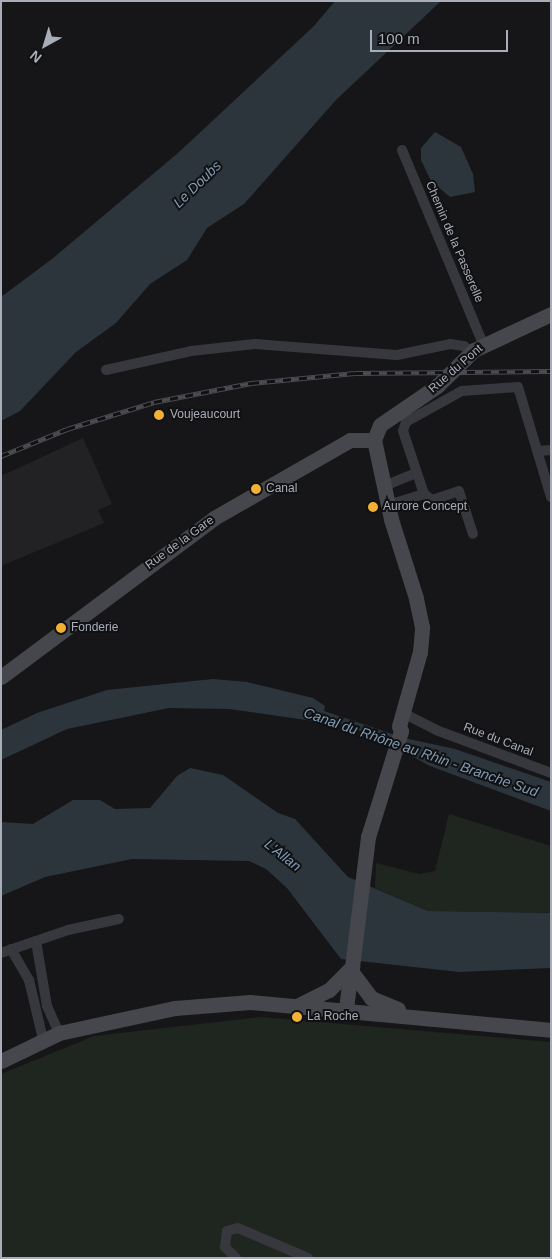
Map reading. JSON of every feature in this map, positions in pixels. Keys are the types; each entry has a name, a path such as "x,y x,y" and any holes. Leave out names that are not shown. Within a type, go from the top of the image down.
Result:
{"main road":[{"name":"Rue du Pont","path":"374,440 380,426 437,386 477,348 551,314"},
{"name":"Rue de la Gare","path":"1,677 214,518 350,440 374,440"},
{"path":"346,1009 368,838 401,731 403,713 420,652 422,627 388,506 374,440"},
{"path":"299,1005 316,999 352,969"},
{"path":"352,969 371,998 397,1009 426,1014 439,1021"},
{"path":"1,1062 43,1039 60,1033 175,1008 250,1002 346,1009 439,1021 551,1030"}],"street":[{"name":"Chemin de la Passerelle","path":"402,150 477,348"},
{"path":"106,370 181,353 254,344 397,355 450,344 477,348"},
{"path":"473,534 459,491 432,500 424,494 404,431 406,422 462,391 518,387 551,497"},
{"path":"538,451 551,450"},
{"path":"384,486 417,472"},
{"path":"388,506 424,494"},
{"name":"Rue du Canal","path":"403,713 436,730 551,773"},
{"path":"43,1039 29,980 6,951 119,919"},
{"path":"36,941 47,1006 60,1033"},
{"path":"236,1258 225,1247 227,1231 238,1228 308,1258"}],"shaded area":[{"path":"83,438 112,504 98,510 104,523 1,566 1,476"},
{"path":"449,814 551,846 551,913 428,911 375,888 376,863 419,874 435,871"},
{"path":"261,1017 551,1042 551,1258 1,1258 1,1074 94,1036"}],"water":[{"name":"Le Doubs","path":"335,1 441,1 336,100 244,204 207,228 187,260 150,284 116,323 76,352 20,411 1,421 1,297 52,259 178,153 314,26"},
{"path":"435,132 461,147 473,174 475,192 450,197 431,181 421,160 421,148"},
{"name":"Canal du Rhône au Rhin - Branche Sud","path":"213,679 247,682 313,698 325,706 324,711 404,738 455,749 551,782 551,811 430,766 406,753 402,745 322,718 320,722 229,709 169,708 67,729 1,760 1,730 37,713 107,690"},
{"name":"L'Allan","path":"190,768 223,775 278,813 295,819 348,877 428,911 551,913 551,968 459,972 341,959 287,888 266,869 249,861 132,859 45,877 1,896 1,822 33,824 73,800 100,800 115,809 150,808 177,776"}],"railway":[{"path":"1,456 67,429 154,402 251,383 355,373 551,371"}],"place":[{"name":"Voujeaucourt","path":"159,415"},
{"name":"Canal","path":"256,489"},
{"name":"Aurore Concept","path":"373,507"},
{"name":"Fonderie","path":"61,628"},
{"name":"La Roche","path":"297,1017"}]}
